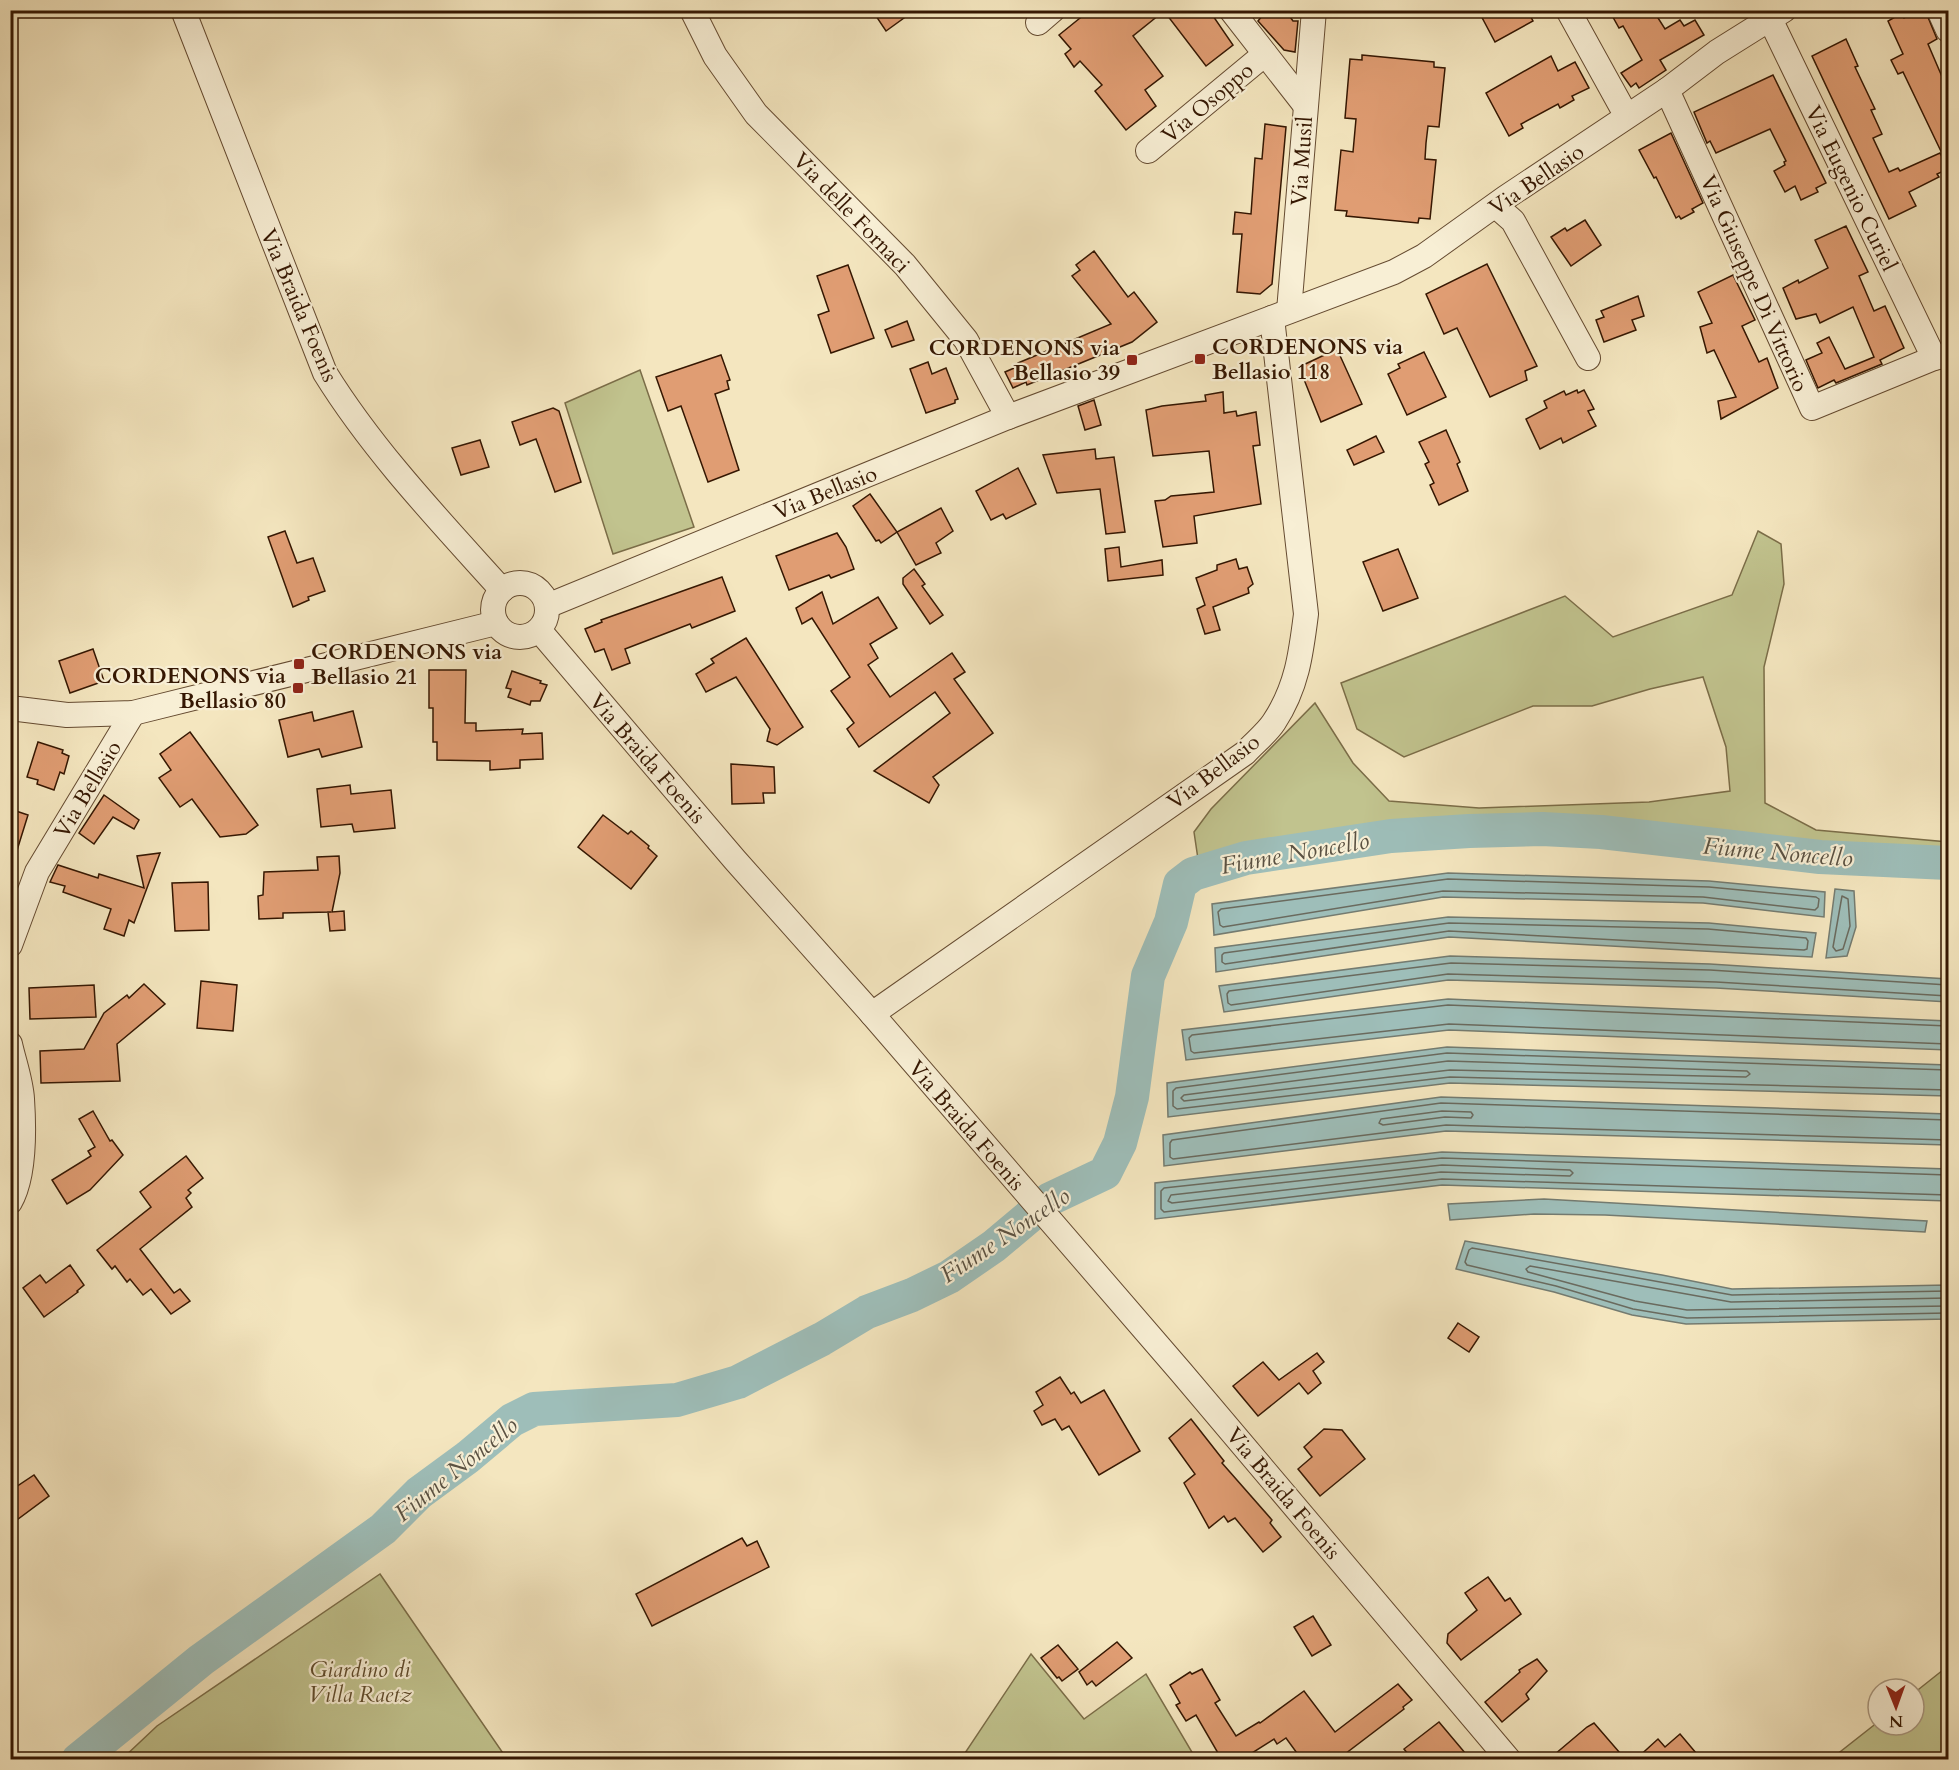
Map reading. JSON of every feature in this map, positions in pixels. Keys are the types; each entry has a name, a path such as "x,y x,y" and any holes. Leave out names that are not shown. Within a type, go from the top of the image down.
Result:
{"street":[{"name":"Via Braida Foenis","path":"183,10 325,373 368,435 502,590"},
{"name":"Via delle Fornaci","path":"692,10 715,56 756,114 905,266 966,340 1008,417"},
{"name":"Via Osoppo","path":"1231,10 1305,105"},
{"name":"Via Musil","path":"1280,314 1314,10"},
{"path":"1568,10 1626,115"},
{"path":"1939,10 1948,30"},
{"name":"Via Bellasio","path":"547,606 1008,417 1394,272 1424,256 1626,115 1667,90 1717,52 1777,15"},
{"name":"Via Eugenio Curiel","path":"1777,15 1941,357"},
{"name":"Via Osoppo","path":"1149,151 1265,54"},
{"name":"Via Giuseppe Di Vittorio","path":"1667,90 1812,408 1941,357"},
{"path":"1496,206 1514,221 1588,358"},
{"name":"Via Bellasio","path":"872,1014 1245,753 1273,723 1289,693 1300,661 1306,614 1280,314"},
{"path":"520,582 530,584 541,592 547,606 547,615 539,630 531,635 520,637 508,634 496,624 493,608 496,597 507,586 520,582"},
{"path":"10,708 67,715 134,713 496,624"},
{"name":"Via Braida Foenis","path":"539,630 735,860 872,1014 1181,1372 1509,1760"},
{"name":"Via Bellasio","path":"10,945 37,872 134,713"},
{"path":"10,1044 22,1098 22,1162 15,1194 10,1202"}],"green space":[{"path":"640,370 694,527 613,554 565,403"},
{"path":"1758,531 1781,544 1784,584 1764,667 1765,803 1816,830 1948,842 1948,863 1820,857 1601,832 1542,829 1391,836 1246,858 1215,866 1198,859 1194,832 1211,809 1315,703 1353,763 1389,801 1479,808 1649,802 1730,791 1726,747 1703,677 1592,706 1533,706 1404,757 1357,729 1341,683 1565,596 1613,637 1732,595"},
{"name":"Giardino di Villa Raetz","path":"380,1574 507,1759 122,1759 157,1726"},
{"path":"1031,1654 1084,1719 1146,1674 1196,1759 961,1759"},
{"path":"1948,1666 1948,1759 1831,1759 1866,1731 1866,1737 1926,1737 1926,1683"}],"water":[{"path":"1448,873 1709,881 1825,892 1824,917 1703,903 1443,897 1214,935 1212,904"},
{"path":"1835,889 1854,891 1856,927 1847,956 1826,958"},
{"path":"1448,917 1709,923 1816,933 1812,957 1449,937 1216,972 1215,948"},
{"path":"1450,956 1710,964 1948,979 1948,1002 1716,988 1448,980 1224,1012 1219,986"},
{"path":"1448,999 1948,1021 1948,1050 1449,1030 1186,1060 1182,1030"},
{"path":"1447,1047 1948,1065 1948,1096 1450,1083 1168,1117 1167,1083"},
{"path":"1441,1097 1948,1114 1948,1145 1446,1131 1164,1166 1163,1135"},
{"path":"1442,1152 1948,1169 1948,1201 1442,1185 1155,1219 1155,1183"},
{"path":"1544,1199 1927,1221 1925,1232 1605,1215 1534,1214 1450,1220 1448,1204"},
{"path":"1465,1241 1732,1289 1948,1285 1948,1319 1686,1324 1632,1315 1554,1292 1456,1269"}],"building":[{"path":"872,10 915,10 886,31"},
{"path":"1090,10 1209,10 1233,45 1206,66 1164,11 1133,36 1163,76 1145,90 1156,106 1126,130 1095,91 1102,85 1080,61 1074,67 1065,54 1071,49 1059,35"},
{"path":"1267,10 1285,10 1293,21 1298,21 1295,52 1284,50 1258,21"},
{"path":"1478,10 1527,10 1533,21 1495,42"},
{"path":"1609,10 1653,10 1665,29 1680,20 1684,26 1695,20 1704,35 1660,60 1666,70 1639,88 1636,83 1631,87 1621,73 1642,60 1623,26 1619,28"},
{"path":"1925,10 1937,39 1928,44 1943,79 1948,76 1948,166 1903,72 1898,74 1891,60 1903,54 1888,21 1902,13 1904,18"},
{"path":"1846,39 1858,66 1855,67 1875,109 1871,110 1882,134 1873,138 1889,172 1898,168 1900,171 1940,153 1948,169 1937,174 1939,177 1909,192 1916,206 1889,219 1812,56"},
{"path":"1362,55 1434,62 1434,67 1445,68 1439,127 1428,126 1426,143 1425,159 1436,160 1430,219 1419,218 1418,223 1346,216 1347,211 1335,210 1341,150 1353,152 1356,119 1345,118 1350,59 1362,60"},
{"path":"1551,56 1558,71 1575,62 1589,88 1572,96 1574,100 1560,108 1558,104 1521,124 1523,128 1509,136 1486,93"},
{"path":"1773,75 1826,183 1816,188 1818,192 1801,200 1795,186 1785,192 1774,171 1785,165 1786,161 1770,129 1716,153 1710,141 1707,143 1694,112"},
{"path":"1265,124 1286,127 1272,284 1260,294 1237,292 1242,234 1233,234 1235,212 1251,214 1255,158 1262,159"},
{"path":"1671,133 1703,203 1692,209 1694,212 1681,219 1679,216 1676,218 1656,177 1654,178 1639,150"},
{"path":"1585,220 1601,245 1571,266 1551,237"},
{"path":"1846,226 1868,272 1859,276 1874,311 1885,306 1904,348 1880,360 1882,364 1836,383 1834,380 1818,388 1806,360 1822,353 1817,343 1829,337 1845,369 1874,357 1853,307 1820,323 1816,314 1796,319 1783,288 1798,280 1799,283 1828,268 1815,240"},
{"path":"1094,251 1128,297 1134,292 1157,322 1132,342 1027,385 1026,382 1013,388 1005,372 1019,366 1018,363 1111,324 1072,276 1080,270 1076,265"},
{"path":"1487,264 1537,366 1525,371 1527,380 1490,397 1457,328 1444,334 1426,294"},
{"path":"848,265 874,338 831,353 818,315 829,311 817,276"},
{"path":"1733,275 1755,320 1742,326 1759,362 1767,358 1778,388 1721,419 1718,401 1736,397 1714,350 1707,353 1700,327 1712,323 1698,292"},
{"path":"1638,296 1644,316 1632,320 1636,330 1604,342 1596,320 1604,317 1601,311"},
{"path":"907,321 914,340 892,347 885,330"},
{"path":"1337,349 1362,404 1321,422 1299,367"},
{"path":"1424,352 1446,397 1407,415 1388,374 1400,368 1398,364"},
{"path":"721,355 730,380 727,381 729,389 715,394 739,470 708,482 681,406 668,411 656,377"},
{"path":"928,362 932,374 946,368 958,399 955,403 926,413 910,369"},
{"path":"1577,390 1578,393 1584,390 1594,409 1588,411 1596,426 1563,443 1561,438 1540,449 1526,419 1547,408 1544,401 1564,391 1566,395"},
{"path":"1223,392 1224,413 1236,411 1237,416 1256,412 1260,445 1253,446 1261,504 1194,516 1197,543 1163,547 1155,501 1165,500 1171,496 1214,492 1209,451 1153,456 1146,410 1206,401 1205,395"},
{"path":"1094,400 1101,425 1085,430 1078,406"},
{"path":"553,408 559,411 581,482 555,492 536,439 520,445 512,422"},
{"path":"1446,430 1460,462 1457,464 1468,491 1439,505 1430,485 1434,483 1425,464 1429,462 1419,442"},
{"path":"1376,436 1384,452 1354,465 1347,450"},
{"path":"480,440 489,467 461,475 452,448"},
{"path":"1095,449 1096,459 1114,457 1125,532 1106,534 1100,489 1057,493 1043,455"},
{"path":"1018,468 1036,504 1006,519 1003,514 991,520 976,491"},
{"path":"870,494 897,532 881,543 879,540 876,541 853,506"},
{"path":"941,508 953,531 936,543 941,553 916,565 897,532"},
{"path":"285,531 297,563 313,558 325,591 308,597 309,600 293,607 268,537"},
{"path":"837,533 846,547 854,569 831,578 829,575 789,590 776,556"},
{"path":"1119,547 1121,567 1162,560 1163,575 1108,581 1105,549"},
{"path":"1398,549 1418,598 1383,611 1363,562"},
{"path":"1236,559 1239,569 1247,567 1253,584 1248,588 1249,593 1213,607 1220,630 1205,634 1197,609 1205,605 1196,578 1217,570 1217,565"},
{"path":"914,569 925,584 922,586 943,615 930,624 903,584 903,578"},
{"path":"722,577 735,611 692,628 690,624 625,649 630,663 612,670 604,649 595,652 585,629 602,622 601,620"},
{"path":"822,592 833,624 878,597 897,628 870,644 878,658 868,665 890,697 952,653 965,672 954,679 993,733 933,777 939,785 929,803 874,771 950,713 935,692 859,747 847,729 854,723 831,691 850,677 812,618 802,624 796,608"},
{"path":"746,638 803,727 777,745 767,741 770,729 736,677 706,692 696,674 714,663 711,659"},
{"path":"93,649 104,681 70,693 59,661"},
{"path":"429,670 466,670 465,723 476,723 476,731 523,729 522,734 542,733 543,759 520,760 520,768 490,770 490,761 437,760 437,742 433,742 433,708 429,708"},
{"path":"512,671 547,685 540,701 531,701 530,705 508,697 511,689 506,688"},
{"path":"353,711 362,747 322,757 319,749 288,757 279,720 312,712 314,721"},
{"path":"190,732 258,825 246,834 220,837 192,799 180,807 159,778 171,770 160,754"},
{"path":"38,742 63,750 62,753 69,756 64,774 60,772 54,790 37,784 38,780 27,777"},
{"path":"731,764 774,767 775,793 763,793 764,803 732,804"},
{"path":"350,785 351,794 391,790 395,828 354,832 352,824 321,827 317,789"},
{"path":"104,795 139,820 134,829 113,817 94,844 79,833"},
{"path":"10,809 28,815 14,860 10,860"},
{"path":"603,815 628,834 631,831 657,856 631,889 578,847"},
{"path":"160,853 134,923 129,920 124,936 104,929 111,909 63,892 65,886 50,882 58,865 98,878 99,874 144,888 137,856"},
{"path":"339,856 340,873 332,912 344,911 345,930 330,931 328,912 283,913 283,918 259,919 258,896 263,895 264,872 318,870 317,857"},
{"path":"208,882 209,930 175,931 172,883"},
{"path":"201,981 237,985 233,1031 197,1028"},
{"path":"144,984 165,1004 117,1044 120,1081 41,1083 40,1051 84,1049 104,1013 127,995 129,998"},
{"path":"94,985 96,1017 30,1019 29,988"},
{"path":"93,1111 110,1141 112,1140 123,1155 90,1190 67,1204 52,1180 91,1156 88,1151 95,1147 79,1119"},
{"path":"186,1156 203,1178 188,1190 191,1193 186,1198 192,1207 140,1249 174,1293 180,1289 190,1301 171,1314 151,1289 143,1295 130,1279 127,1282 115,1266 112,1269 97,1250 151,1207 140,1192"},
{"path":"70,1265 84,1285 44,1317 23,1288 40,1275 46,1283"},
{"path":"1458,1323 1479,1337 1469,1352 1448,1338"},
{"path":"1317,1353 1324,1362 1313,1371 1321,1383 1308,1394 1299,1383 1258,1416 1233,1386 1263,1362 1279,1380"},
{"path":"1060,1377 1071,1394 1074,1392 1081,1403 1104,1390 1140,1451 1099,1475 1069,1426 1062,1430 1055,1419 1042,1425 1034,1411 1043,1405 1036,1392"},
{"path":"1191,1419 1224,1461 1222,1463 1272,1520 1270,1523 1281,1537 1263,1552 1235,1518 1228,1522 1224,1516 1209,1528 1184,1483 1195,1474 1169,1438"},
{"path":"1324,1429 1342,1430 1365,1459 1320,1496 1298,1469 1312,1457 1304,1447"},
{"path":"34,1475 49,1496 10,1525 10,1491"},
{"path":"742,1538 747,1546 757,1541 769,1567 652,1626 636,1594"},
{"path":"1488,1577 1505,1601 1510,1598 1521,1614 1461,1660 1447,1643 1448,1634 1477,1610 1465,1593"},
{"path":"1313,1616 1331,1645 1312,1656 1294,1627"},
{"path":"1117,1642 1132,1658 1096,1686 1092,1681 1087,1685 1079,1672"},
{"path":"1058,1645 1078,1669 1062,1681 1041,1658"},
{"path":"1537,1659 1547,1671 1526,1694 1529,1699 1502,1722 1485,1702 1520,1672 1519,1670"},
{"path":"1202,1669 1220,1700 1215,1703 1236,1736 1260,1723 1304,1691 1335,1732 1398,1684 1412,1700 1403,1707 1404,1709 1337,1760 1302,1760 1286,1738 1277,1744 1274,1739 1241,1760 1222,1760 1196,1715 1186,1721 1176,1705 1180,1703 1170,1685 1190,1672 1192,1674"},
{"path":"1439,1722 1471,1760 1413,1760 1404,1749"},
{"path":"1594,1723 1626,1760 1548,1760 1587,1727"},
{"path":"1680,1734 1702,1760 1635,1760 1658,1739 1665,1747"}],"waterway":[{"name":"Fiume Noncello","path":"78,1760 201,1660 383,1529 419,1493 468,1457 512,1420 534,1409 677,1400 738,1382 822,1339 867,1312 912,1295 949,1277 994,1246 1050,1199 1105,1173 1120,1143 1132,1097 1148,976 1171,922 1180,884 1193,874 1246,858 1391,836 1542,829 1601,832 1820,857 1948,863"}],"place":[{"name":"CORDENONS via Bellasio 118","path":"1200,359"},
{"name":"CORDENONS via Bellasio 39","path":"1132,360"},
{"name":"CORDENONS via Bellasio 21","path":"299,664"},
{"name":"CORDENONS via Bellasio 80","path":"298,688"}]}
